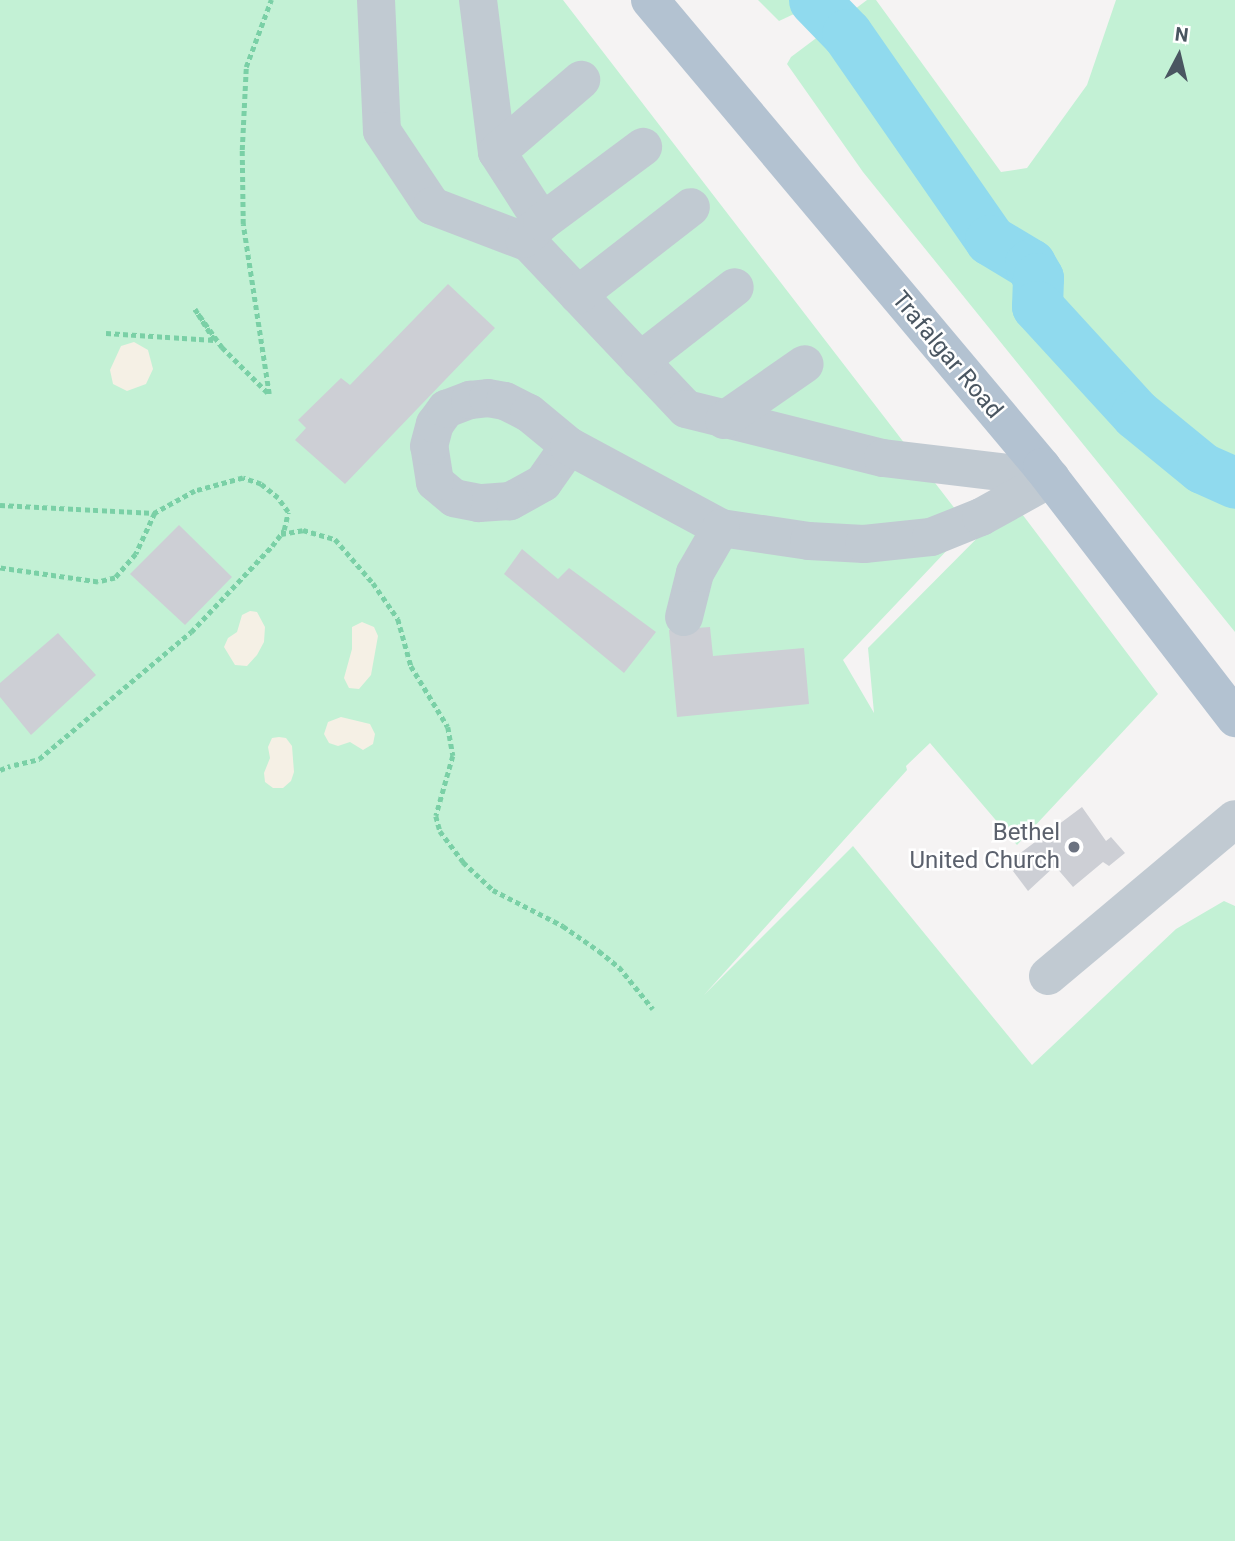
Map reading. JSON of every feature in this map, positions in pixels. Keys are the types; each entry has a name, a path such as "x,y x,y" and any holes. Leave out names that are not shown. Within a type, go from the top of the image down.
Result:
{"main road":[{"name":"Trafalgar Road","path":"650,0 1051,478 1235,718"}],"lane":[{"path":"376,0 382,131 432,206 532,231"},
{"path":"478,0 497,152 532,231 529,243 686,409 883,458 1051,478"},
{"path":"497,152 581,80"},
{"path":"532,231 643,147"},
{"path":"578,295 691,207"},
{"path":"640,361 735,287"},
{"path":"724,420 805,364"},
{"path":"569,446 721,528 809,541 864,544 931,537 981,517 1051,478"},
{"path":"684,617 695,573 721,528"},
{"path":"1048,976 1235,819"}],"path":[{"path":"106,334 214,340 195,309 222,347 269,394 243,223 242,150 246,67 271,0"},
{"path":"0,505 155,513 195,491 243,478 261,484 288,512 281,534 191,632 39,759 0,770"},
{"path":"0,568 97,582 115,578 136,554 155,513"},
{"path":"281,534 303,530 335,539 373,583 398,619 411,666 448,727 453,756 436,816 440,831 463,862 493,890 563,926 599,951 619,967 653,1009"}],"green space":[{"path":"0,0 563,0 969,527 843,660 874,713 868,648 1013,502 1158,694 1017,845 930,743 906,766 907,770 704,995 853,846 1032,1065 1176,929 1224,901 1235,906 1235,1541 0,1541"},
{"path":"758,0 824,0 779,21"},
{"path":"867,0 876,0 1001,172 1027,168 1087,85 1116,0 1235,0 1235,632 863,172 787,64 791,57"}],"sand":[{"path":"134,342 148,350 153,369 146,384 127,391 113,384 110,370 121,346"},
{"path":"250,611 257,612 265,627 264,642 247,666 235,665 224,647 228,638 237,632 242,615"},
{"path":"362,622 374,627 378,636 371,675 359,689 349,688 344,678 352,649 352,627"},
{"path":"341,717 370,724 375,734 373,744 363,750 350,742 338,746 329,743 324,734 328,722"},
{"path":"272,738 286,738 292,746 294,772 291,781 283,788 273,788 265,782 264,773 270,758 268,747"}],"building":[{"path":"448,284 495,328 345,484 295,440 306,428 298,420 341,378 350,385"},
{"path":"179,525 232,577 185,625 130,574"},
{"path":"522,549 558,579 569,568 656,632 624,673 504,574"},
{"path":"710,627 713,656 804,648 809,704 677,717 669,630"},
{"path":"58,633 96,675 31,735 0,697 0,683"},
{"name":"Bethel United Church","path":"1082,807 1106,841 1111,837 1125,853 1109,866 1103,862 1073,887 1055,866 1028,891 1007,863"}],"waterway":[{"path":"814,0 847,34 990,240 1030,264 1038,278 1037,306 1136,414 1202,468 1235,483"}],"place":[{"name":"Bethel United Church","path":"1074,847"}]}
